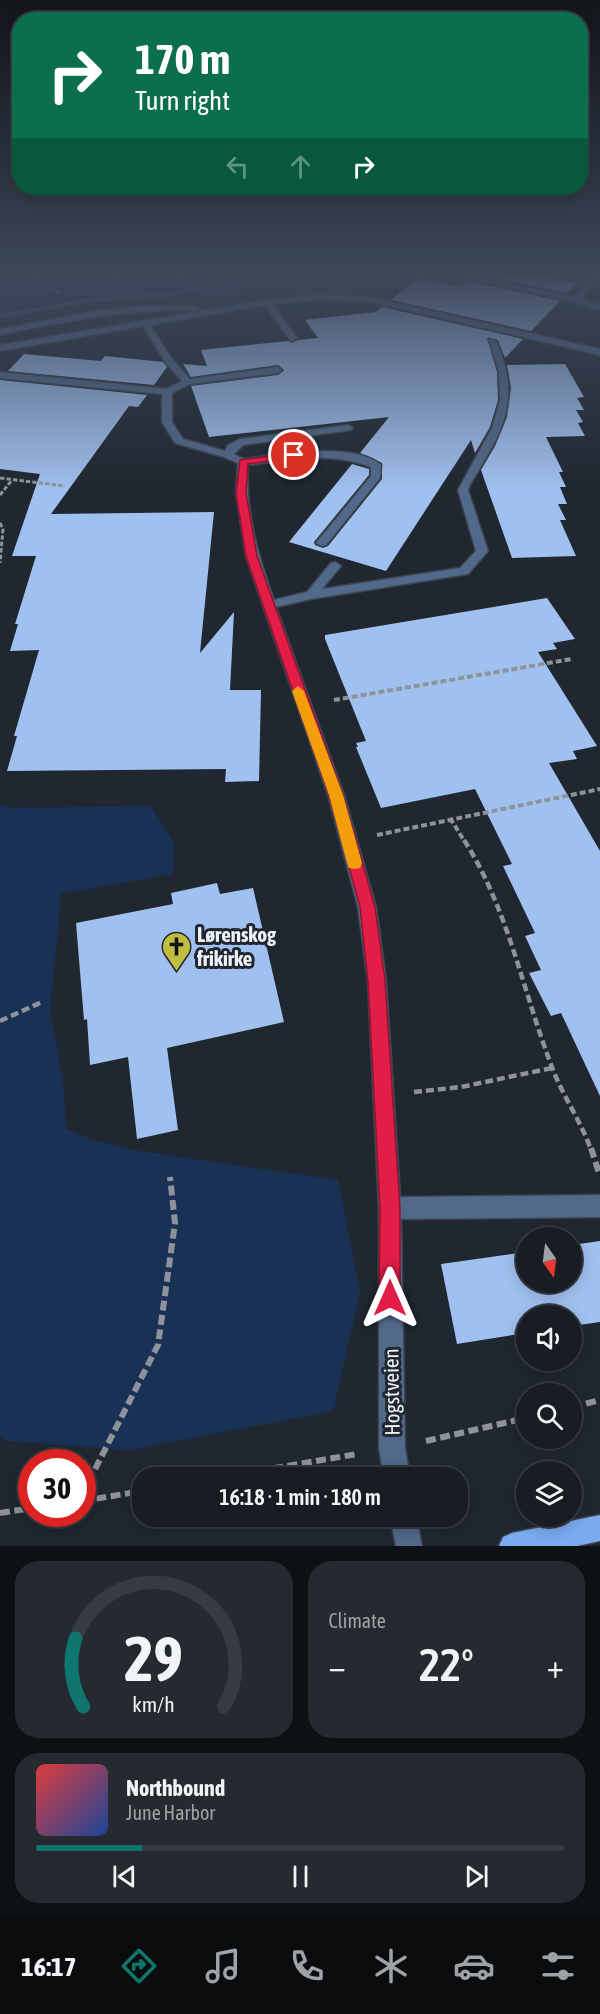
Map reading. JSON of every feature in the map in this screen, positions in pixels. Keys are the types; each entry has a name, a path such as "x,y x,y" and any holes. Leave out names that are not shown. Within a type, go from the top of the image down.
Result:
{"main road":[{"path":"512,1546 597,1531"}],"street":[{"path":"160,346 169,361 188,382"},
{"path":"268,605 311,595 464,571 482,551 462,492 466,481 497,430 504,406 507,384 503,362 495,346"},
{"path":"582,346 599,350"},
{"path":"0,375 167,392 188,382 278,370"},
{"path":"167,392 167,422 179,441 236,459 316,454 355,457 376,465 376,476 322,543"},
{"path":"236,459 232,447 240,442 348,428"},
{"name":"Hogstveien","path":"236,459 252,556 336,795 367,907 377,981 390,1208 392,1448 395,1467"},
{"path":"311,595 335,566"},
{"path":"390,1208 600,1206"},
{"path":"406,1527 409,1546"}],"path":[{"path":"0,478 65,486"},
{"path":"0,495 12,480"},
{"path":"0,523 3,528 0,563"},
{"path":"303,705 572,659"},
{"path":"348,841 450,818 600,789"},
{"path":"450,818 478,862 515,956 552,1068 590,1146 600,1175"},
{"path":"0,1022 42,1002"},
{"path":"382,1096 460,1087 552,1068"},
{"path":"96,1468 158,1345 175,1223 170,1176"},
{"path":"582,1404 600,1400"},
{"path":"96,1499 132,1493"},
{"path":"0,1513 18,1511"}],"shaded area":[{"path":"0,805 9,808 151,806 174,842 173,874 61,894 50,1012 63,1080 66,1129 91,1139 133,1150 338,1180 360,1292 333,1411 130,1450 7,1441 0,1436"}],"building":[{"path":"238,346 489,346 497,372 498,400 490,427 475,453 471,440 386,571 289,542 352,464 369,469 369,475 314,542 315,545 323,548 328,546 382,479 382,463 360,453 389,417 209,437 191,386 278,375 284,370 278,365 191,377 183,364 207,366 201,350"},
{"path":"500,346 516,346 505,358"},
{"path":"24,354 101,361 105,356 163,362 167,367 154,385 8,371"},
{"path":"565,364 584,397 577,398 584,410 576,410 583,422 578,423 585,436 546,437 563,472 559,472 566,487 560,487 567,504 558,504 566,520 560,520 576,556 512,558 481,470 495,446 507,417 511,388 507,365"},
{"path":"0,380 147,395 138,407 129,406 51,514 214,512 200,653 234,612 230,690 261,690 259,781 225,782 226,769 7,771 17,736 14,736 39,650 10,651 18,624 15,624 36,556 12,556 40,474 0,469"},
{"path":"547,598 575,639 553,643 557,649 538,652 597,746 573,751 577,759 549,763 600,851 600,1096 561,1013 551,1016 529,973 541,970 525,936 535,933 503,866 512,864 475,789 381,808 356,747 358,747 356,743 366,741 325,639 325,635"},
{"name":"Lørenskog frikirke","path":"217,883 220,894 253,888 284,1022 167,1048 178,1130 137,1139 128,1057 90,1065 76,923 173,904 171,893"},
{"path":"600,1241 600,1322 582,1325 582,1305 516,1305 516,1335 457,1344 441,1264 516,1253 516,1293 582,1293 582,1244"}],"slow traffic":[{"path":"298,691 336,795 355,863"}],"place":[{"name":"Lørenskog frikirke","path":"176,972"}],"route":[{"path":"294,455 243,462 241,493 252,556 336,795 367,907 377,981 390,1208 390,1298"}]}
